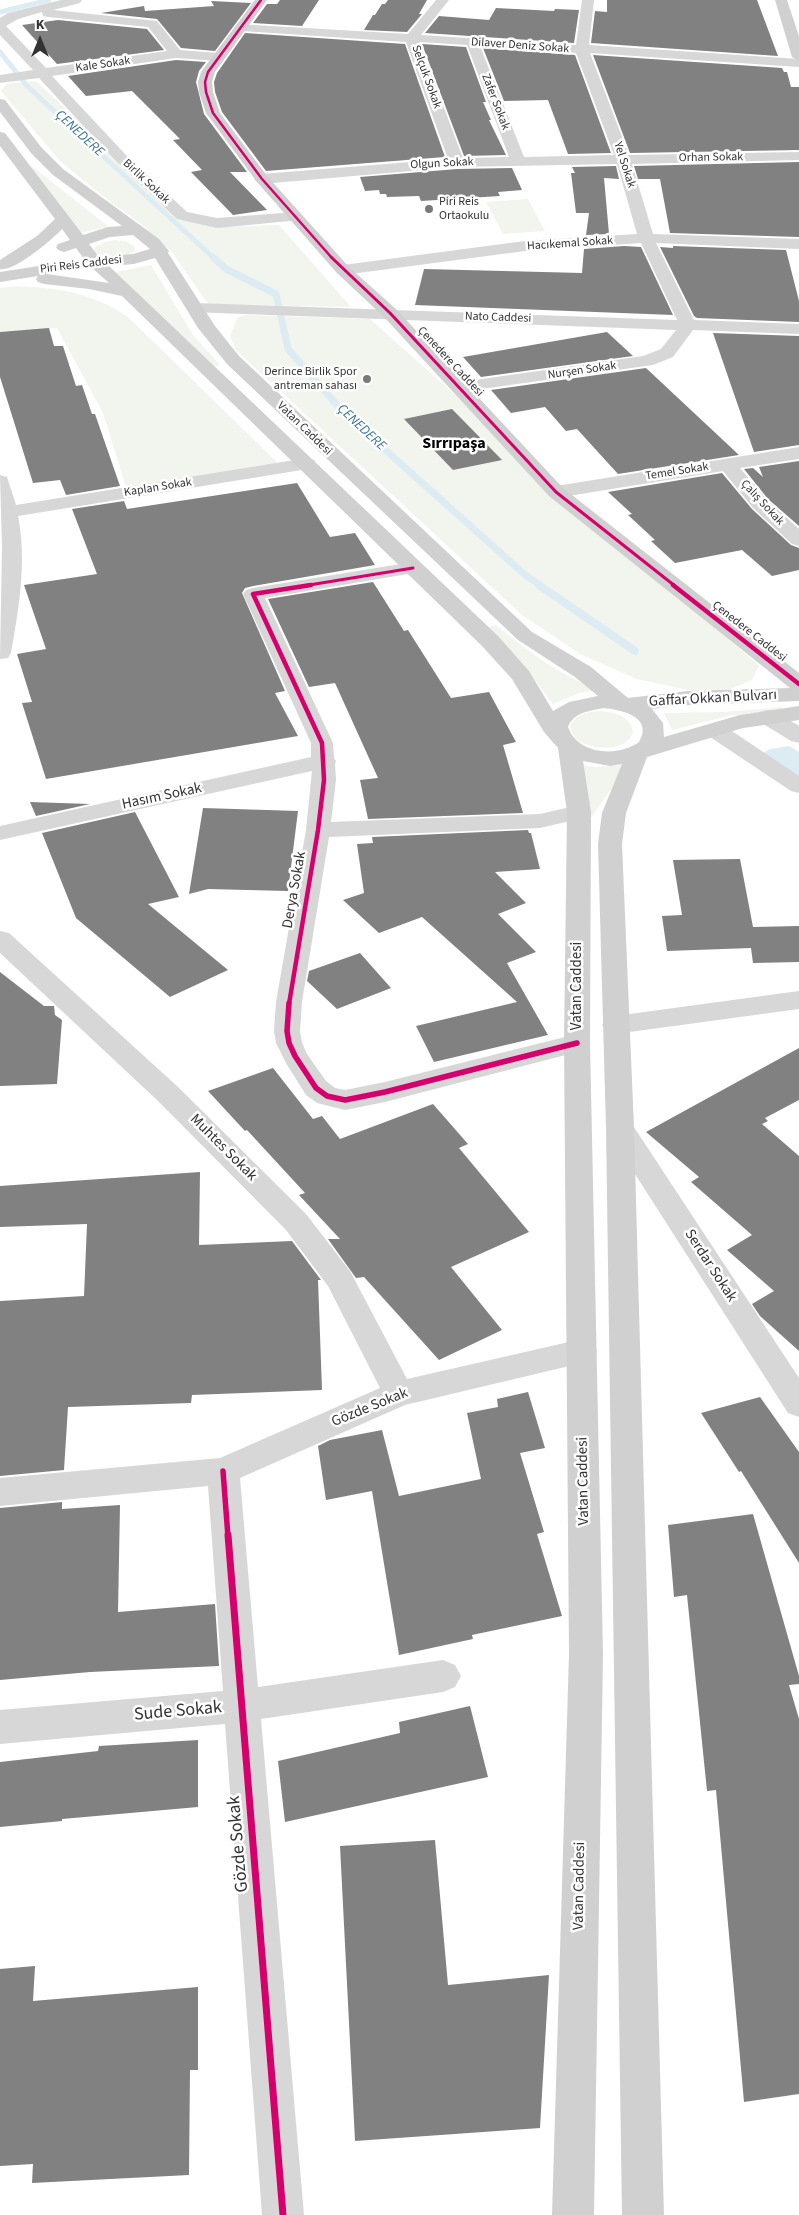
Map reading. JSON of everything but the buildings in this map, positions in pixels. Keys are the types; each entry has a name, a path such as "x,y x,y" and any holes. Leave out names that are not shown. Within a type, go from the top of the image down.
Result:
{"main road":[{"name":"Çenedere Caddesi","path":"261,0 218,57 208,72 205,82 213,113 262,179 343,270 390,314 556,492 799,684"},
{"path":"781,0 799,57"},
{"name":"Vatan Caddesi","path":"0,103 36,150 58,172 153,242 207,328 232,360 525,636 583,672 624,704 640,711 650,718 655,726 655,735 652,743 641,752 614,813 611,828 615,1025 620,1128 643,2215"},
{"name":"Vatan Caddesi","path":"0,136 95,262 490,641 509,661 534,694 562,740"},
{"path":"1,272 63,220"},
{"name":"Piri Reis Caddesi","path":"1,272 108,232 138,230"},
{"name":"Piri Reis Caddesi","path":"1,272 134,259 160,251"},
{"path":"1,272 128,292"},
{"name":"Gaffar Okkan Bulvarı","path":"624,704 688,698 799,694"},
{"name":"Vatan Caddesi","path":"573,2215 586,1654 577,1043 579,812 556,722 562,714 573,707 588,703 604,701 624,704"},
{"name":"Gaffar Okkan Bulvarı","path":"641,752 740,722 799,713"},
{"path":"562,740 595,758 625,758 641,752"}],"street":[{"path":"34,12 76,0"},
{"name":"Selçuk Sokak","path":"443,0 411,38 457,163"},
{"name":"Yel Sokak","path":"588,0 582,50 623,160 646,238 688,325"},
{"path":"34,12 152,24 176,54"},
{"name":"Birlik Sokak","path":"34,12 5,19 0,22 0,27 36,74 182,216 217,223 295,217"},
{"name":"Dilaver Deniz Sokak","path":"242,27 799,63"},
{"name":"Zafer Sokak","path":"472,42 518,161"},
{"name":"Kale Sokak","path":"0,79 176,54 218,57"},
{"name":"Orhan Sokak","path":"623,160 799,156"},
{"name":"Olgun Sokak","path":"262,179 457,163 623,160"},
{"name":"Hacıkemal Sokak","path":"343,270 525,246 646,238 799,244"},
{"name":"Nato Caddesi","path":"196,308 799,329"},
{"name":"Nurşen Sokak","path":"460,387 648,361 667,353 688,325"},
{"name":"Temel Sokak","path":"556,492 799,453"},
{"name":"Kaplan Sokak","path":"9,512 307,464"},
{"name":"Çalış Sokak","path":"727,464 760,504 799,540"},
{"path":"0,481 9,512 13,558 13,578 0,653"},
{"name":"Derya Sokak","path":"414,568 253,594 322,743 325,761 318,830 289,1002 287,1031 289,1043 295,1056 316,1088 327,1096 345,1100 385,1092 577,1043"},
{"path":"768,717 799,736"},
{"path":"715,730 799,786"},
{"name":"Hasım Sokak","path":"0,833 325,761"},
{"path":"318,830 540,820 579,812"},
{"name":"Muhtes Sokak","path":"0,939 168,1094 296,1222 339,1279 399,1394"},
{"path":"615,1025 799,1000"},
{"name":"Serdar Sokak","path":"620,1128 795,1389"},
{"name":"Gözde Sokak","path":"0,1492 223,1471 399,1394 582,1351"},
{"name":"Gözde Sokak","path":"223,1471 283,2215"},
{"name":"Sude Sokak","path":"0,1727 242,1706 443,1676"}],"shaded area":[{"path":"36,81 184,220 219,227 279,225 351,307 208,304 171,251 136,220 109,201 60,161 1,91 6,84"},
{"path":"33,167 109,227 79,233 29,168"},
{"path":"528,199 545,231 503,234 486,202"},
{"path":"114,240 125,241 135,247 135,250 121,257 109,257 94,252 95,247"},
{"path":"151,265 193,335 220,365 211,367 116,272"},
{"path":"15,286 46,288 74,293 101,302 128,317 283,468 128,493 103,413 57,328 0,332 0,288"},
{"path":"245,315 370,319 759,666 752,680 726,691 693,691 637,679 580,654 522,615 236,350 230,336 237,318"},
{"path":"496,625 545,662 584,684 599,690 579,693 553,704 520,661 483,628"},
{"path":"782,707 782,710 728,716 672,730 664,713 725,712"},
{"path":"611,712 629,722 633,732 629,739 623,744 607,748 589,745 575,738 570,727 575,719 587,713"},
{"path":"789,746 799,752 799,781 762,754 770,749"},
{"path":"577,763 593,767 628,765 585,826"}],"waterway":[{"name":"ÇENEDERE","path":"0,12 49,0"},
{"name":"ÇENEDERE","path":"0,52 28,87 214,258"},
{"name":"ÇENEDERE","path":"213,257 226,269 276,294 288,349 342,411 524,574 541,586"},
{"name":"ÇENEDERE","path":"539,585 635,651"}],"cycle path":[{"path":"261,0 208,72 205,82 206,92 213,113 262,179 343,270 390,313 556,492 799,684"},
{"path":"413,568 253,594 322,743 324,780 318,830 289,1002 287,1031 289,1043 295,1056 316,1088 327,1096 345,1100 385,1092 577,1043"},
{"path":"223,1471 283,2215"}],"place":[{"name":"Piri Reis Ortaokulu","path":"429,209"},
{"name":"Derince Birlik Spor antreman sahası","path":"367,379"}],"district":[{"name":"Sırrıpaşa","path":"454,444"}]}
